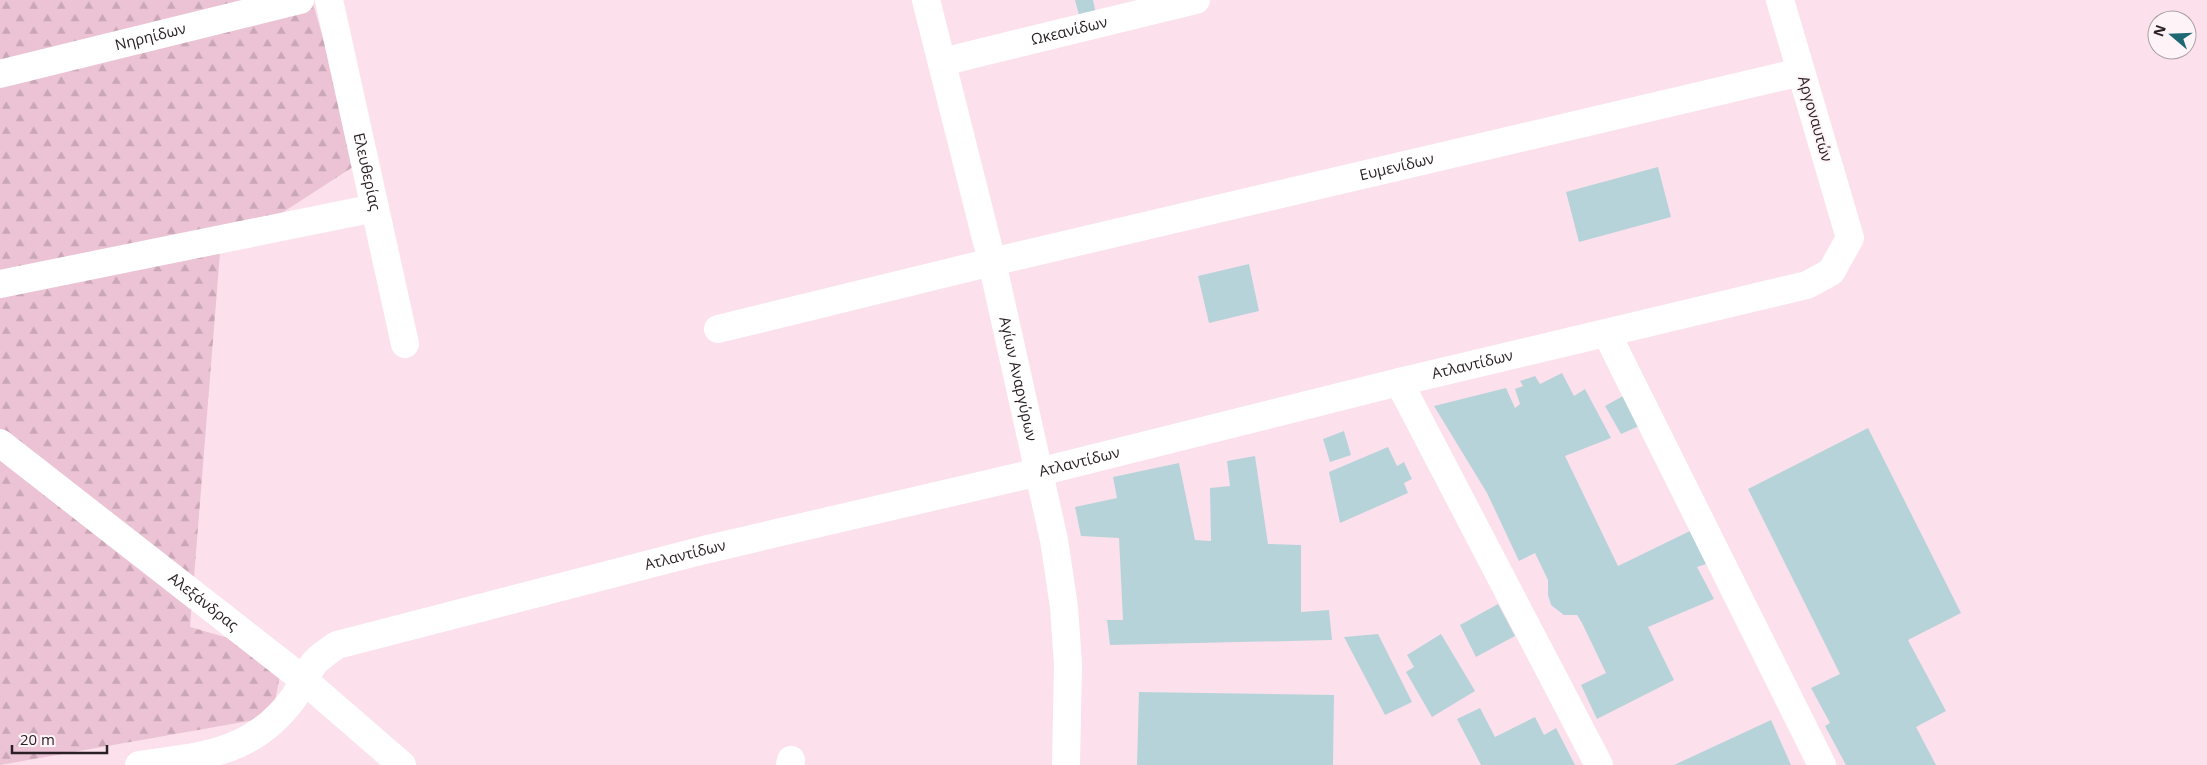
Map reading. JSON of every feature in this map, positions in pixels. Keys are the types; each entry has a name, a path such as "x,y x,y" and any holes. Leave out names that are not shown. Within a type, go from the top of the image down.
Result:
{"street":[{"name":"Νηρηίδων","path":"0,74 300,0"},
{"name":"Ελευθερίας","path":"329,0 405,344"},
{"name":"Αγίων Αναργύρων","path":"926,0 992,262 1054,540 1064,607 1068,664 1066,765"},
{"name":"Ωκεανίδων","path":"942,62 1196,0"},
{"name":"Αργοναυτών","path":"1780,0 1850,238"},
{"name":"Ευμενίδων","path":"718,329 992,262 1801,72"},
{"path":"0,284 375,208"},
{"name":"Ατλαντίδων","path":"139,765 197,757 243,743 275,720 305,681 315,662 337,645 704,550 1039,472 1399,382 1807,285 1831,272 1850,238"},
{"path":"1607,334 1822,765"},
{"path":"1399,382 1599,765"},
{"name":"Αλεξάνδρας","path":"0,443 305,681 402,765"}],"green space":[{"path":"0,0 312,0 359,163 220,253 190,627 284,654 272,717 0,765"}],"building":[{"path":"1075,0 1093,0 1096,14 1080,19"},
{"path":"1658,167 1671,217 1579,242 1566,192"},
{"path":"1249,264 1259,311 1209,323 1198,276"},
{"path":"1562,373 1574,396 1585,389 1611,438 1565,456 1618,566 1690,531 1706,564 1697,567 1714,599 1648,627 1674,680 1597,719 1581,685 1606,673 1582,623 1577,615 1564,615 1551,605 1548,595 1548,580 1535,553 1519,561 1487,493 1434,406 1506,388 1515,408 1520,404 1515,389 1523,386 1520,381 1535,376 1540,384"},
{"path":"1623,396 1639,426 1621,434 1605,406"},
{"path":"1868,428 1961,613 1908,640 1946,711 1916,727 1936,765 1846,765 1825,726 1830,723 1811,688 1840,674 1748,489"},
{"path":"1344,431 1351,455 1330,462 1323,439"},
{"path":"1388,447 1397,466 1404,462 1412,479 1404,483 1408,493 1340,523 1329,472"},
{"path":"1255,456 1268,544 1301,545 1301,612 1329,610 1332,640 1110,645 1107,620 1123,620 1119,538 1081,536 1075,507 1117,498 1113,477 1179,463 1195,540 1211,541 1210,488 1230,486 1227,461"},
{"path":"1498,604 1515,636 1476,657 1460,625"},
{"path":"1378,634 1412,702 1385,715 1344,637"},
{"path":"1441,634 1475,691 1432,717 1406,672 1414,667 1407,655"},
{"path":"1139,692 1334,695 1333,765 1137,765"},
{"path":"1480,708 1495,737 1535,717 1544,735 1556,728 1575,765 1481,765 1457,719"},
{"path":"1771,720 1791,765 1674,765"}]}
